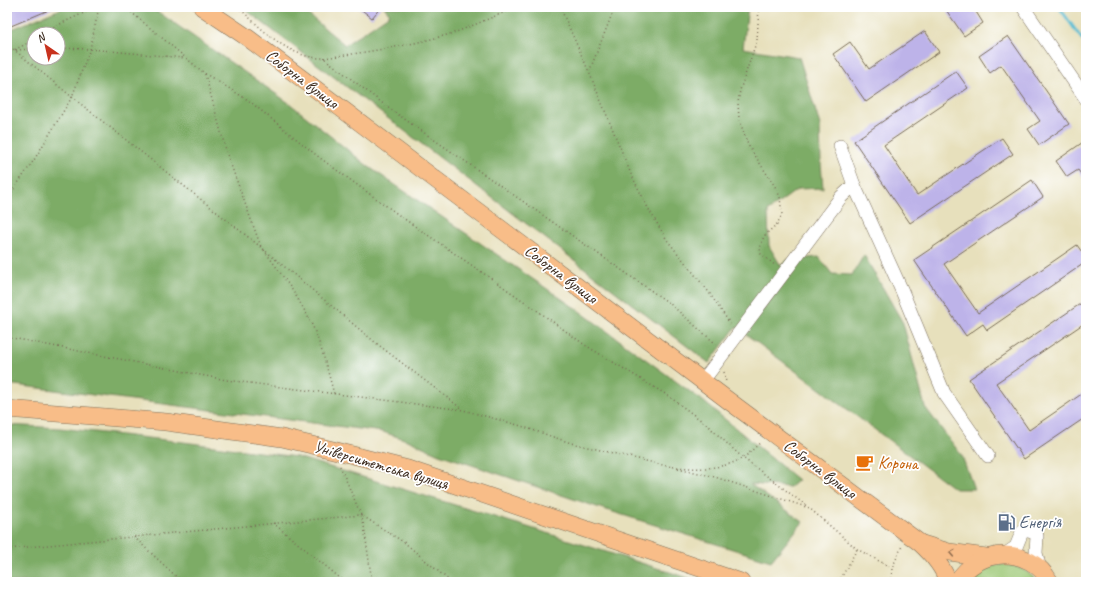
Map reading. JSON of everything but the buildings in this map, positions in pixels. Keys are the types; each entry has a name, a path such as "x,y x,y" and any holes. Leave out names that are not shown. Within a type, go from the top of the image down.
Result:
{"main road":[{"name":"Соборна вулиця","path":"202,7 261,47 702,382 772,432 914,538 940,565 948,582"},
{"name":"Університетська вулиця","path":"7,409 166,422 282,438 333,450 408,470 741,582"},
{"name":"Соборна вулиця","path":"914,538 949,552 986,557"},
{"path":"956,582 965,570 978,561 986,557 1004,555 1019,557 1030,562 1048,578"}],"lane":[{"path":"1023,7 1086,99"},
{"path":"840,146 854,185 902,291 944,393 988,456"},
{"path":"702,382 841,197 854,185"},
{"path":"1004,555 1016,547 1024,530 1036,532 1036,553 1048,578"}],"path":[{"path":"57,26 98,7"},
{"path":"7,199 34,160 72,97 90,49 98,7"},
{"path":"125,7 204,73 248,100 320,158 403,218 532,306 585,345 667,395 706,424 743,458 808,507 857,548 892,568"},
{"path":"238,7 277,40 294,52 312,58 324,58 394,48 420,42 475,25 511,7"},
{"path":"503,12 519,7"},
{"path":"560,7 648,208 667,240 721,307 738,335"},
{"path":"589,72 615,7"},
{"path":"760,7 757,40 740,90 738,104 739,119 748,145 776,188 780,197 782,216 778,224 764,236 760,248 762,254 784,273"},
{"path":"7,44 262,248 376,343 463,410"},
{"path":"14,50 26,44"},
{"path":"66,48 90,49 185,58"},
{"path":"7,50 26,49"},
{"path":"324,58 390,109 668,303 725,351"},
{"path":"204,73 227,154 262,248 294,294 313,328 334,394"},
{"path":"7,337 226,380 463,410 518,425 571,443 714,477 808,507"},
{"path":"667,466 682,468 707,468 726,465 743,458 772,432"},
{"path":"333,450 361,515 372,582"},
{"path":"7,549 361,515 405,543 451,582"},
{"path":"273,524 345,582"},
{"path":"134,537 182,582"},
{"path":"891,582 892,568 914,538"},
{"path":"839,582 857,548"}],"green space":[{"path":"65,7 148,7 161,14 289,103 369,167 578,310 703,401 798,480 790,487 750,484 803,522 771,561 600,508 439,454 410,441 383,432 7,384 7,31"},
{"path":"242,7 299,7 345,45 390,14 384,7 748,7 743,48 799,57 820,125 823,188 798,189 768,211 769,246 781,266 787,260 819,257 832,274 852,275 864,255 903,323 925,407 962,456 974,489 955,489 736,327 709,363"},
{"path":"7,425 60,428 297,457 534,529 701,582 7,582"},
{"path":"1007,564 1024,570 1037,582 968,582 980,570 996,565"}],"waterway":[{"path":"1059,7 1086,45"}],"place":[{"name":"Корона","path":"865,463"},
{"name":"Енергія","path":"1006,522"}]}
